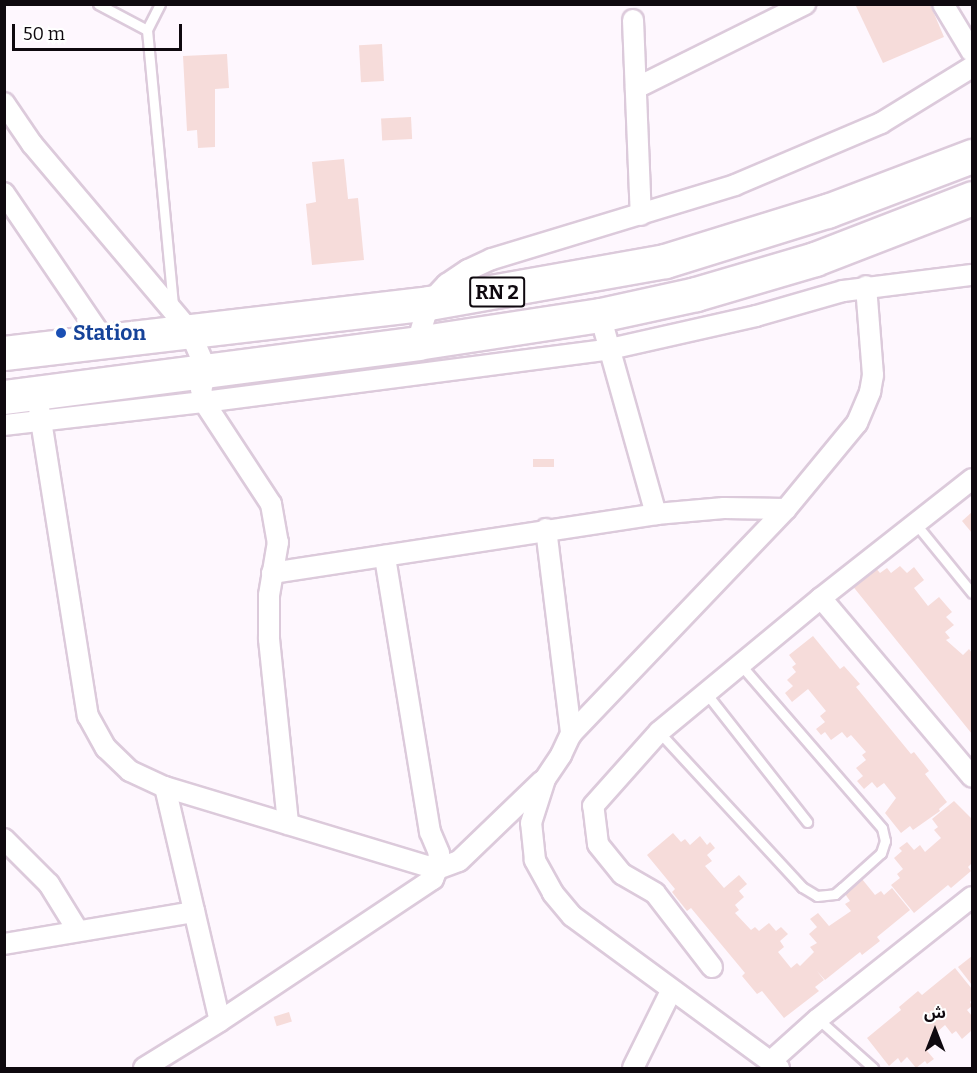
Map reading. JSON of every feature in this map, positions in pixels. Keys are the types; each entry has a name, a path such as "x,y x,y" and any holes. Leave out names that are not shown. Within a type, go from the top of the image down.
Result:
{"highway":[{"name":"RN 2","path":"4,352 104,340 181,321 429,303 665,261 827,211 972,156"},
{"name":"RN 2","path":"4,397 39,407 205,387 417,343 600,315 696,294 815,260 972,198"}],"street":[{"path":"636,88 805,4"},
{"path":"944,4 972,52"},
{"path":"633,20 641,215"},
{"path":"417,343 429,303 447,284 480,264 735,184 881,123 972,67"},
{"path":"4,103 32,144 181,321 205,387 271,504 278,542 272,573 269,639 288,824"},
{"path":"4,193 104,340"},
{"path":"205,387 610,349 866,286 972,275"},
{"path":"4,425 39,407 88,716 95,732 118,761 143,779 165,787 437,869 459,861 545,779 561,755 571,734 786,509 857,423 870,392 873,358 866,286"},
{"path":"600,315 656,514"},
{"path":"712,967 656,893 622,874 598,844 595,836 593,806 659,732 821,598 972,479"},
{"path":"272,573 546,528 656,514 724,508 786,509"},
{"path":"546,528 571,734"},
{"path":"144,1068 220,1021 433,879 439,853 430,832 385,556"},
{"path":"821,598 972,777"},
{"path":"545,779 531,824 535,860 543,877 572,916 774,1065 818,1019 972,897"},
{"path":"165,787 220,1021"},
{"path":"4,839 49,884 78,931"},
{"path":"4,944 194,912"},
{"path":"633,1068 671,991"}],"lane":[{"path":"98,4 147,30"},
{"path":"160,4 147,30 181,321"},
{"path":"915,523 972,592"},
{"path":"659,732 802,887 817,896 835,894 881,853 885,841 882,828 740,664"},
{"path":"706,693 807,822"},
{"path":"818,1019 873,1068"}],"building":[{"path":"855,4 930,4 944,37 883,63"},
{"path":"382,44 384,81 361,82 359,45"},
{"path":"227,54 229,88 215,89 215,147 198,148 197,130 187,131 183,56"},
{"path":"411,117 412,139 382,141 381,119"},
{"path":"344,159 348,199 358,198 364,260 312,265 306,204 316,202 312,162"},
{"path":"533,459 554,459 554,467 533,467"},
{"path":"972,512 972,533 962,521"},
{"path":"874,566 880,573 887,568 891,573 900,566 907,573 914,567 924,580 914,588 928,606 939,597 952,612 946,617 954,625 945,632 950,638 946,640 963,655 969,649 972,653 972,734 851,584"},
{"path":"813,636 840,669 844,666 860,684 856,687 911,754 914,752 929,771 925,774 947,802 939,809 940,811 913,830 910,826 901,833 885,813 896,798 884,783 877,788 872,782 864,789 857,781 863,776 856,768 866,760 862,755 866,752 851,735 847,738 842,732 831,740 825,732 821,735 816,729 825,722 820,716 826,711 808,689 792,702 785,693 793,686 787,680 796,672 792,667 796,664 789,655"},
{"path":"954,801 972,819 972,863 968,867 971,871 951,888 948,885 914,913 891,885 900,878 897,874 903,869 894,858 902,851 899,848 907,842 914,850 920,845 925,852 941,838 934,830 938,827 932,819"},
{"path":"673,833 681,842 685,839 690,845 700,836 707,845 710,842 715,848 707,855 712,861 705,866 724,888 739,875 747,884 739,891 744,897 735,905 739,910 735,913 751,930 755,927 759,931 769,923 776,931 781,927 788,934 780,941 784,947 778,952 791,968 797,963 800,966 814,952 810,947 817,943 809,934 817,927 810,919 818,913 829,926 851,911 845,904 850,901 843,891 853,884 853,887 862,879 875,895 881,891 884,895 892,888 910,910 877,937 880,941 862,955 860,952 825,980 817,971 824,980 815,987 819,991 784,1018 762,991 757,994 742,976 745,973 691,908 687,911 672,892 675,889 647,855"},
{"path":"972,956 972,985 958,967"},
{"path":"955,968 972,989 970,1002 972,1006 967,1010 972,1016 971,1031 962,1039 956,1031 952,1034 945,1025 928,1040 933,1046 927,1051 934,1059 927,1064 925,1061 916,1068 907,1057 901,1063 898,1058 889,1066 867,1038 901,1010 899,1007 918,991 922,995"},
{"path":"289,1012 292,1022 277,1026 274,1017"}],"place":[{"name":"Station","path":"61,333"}]}
